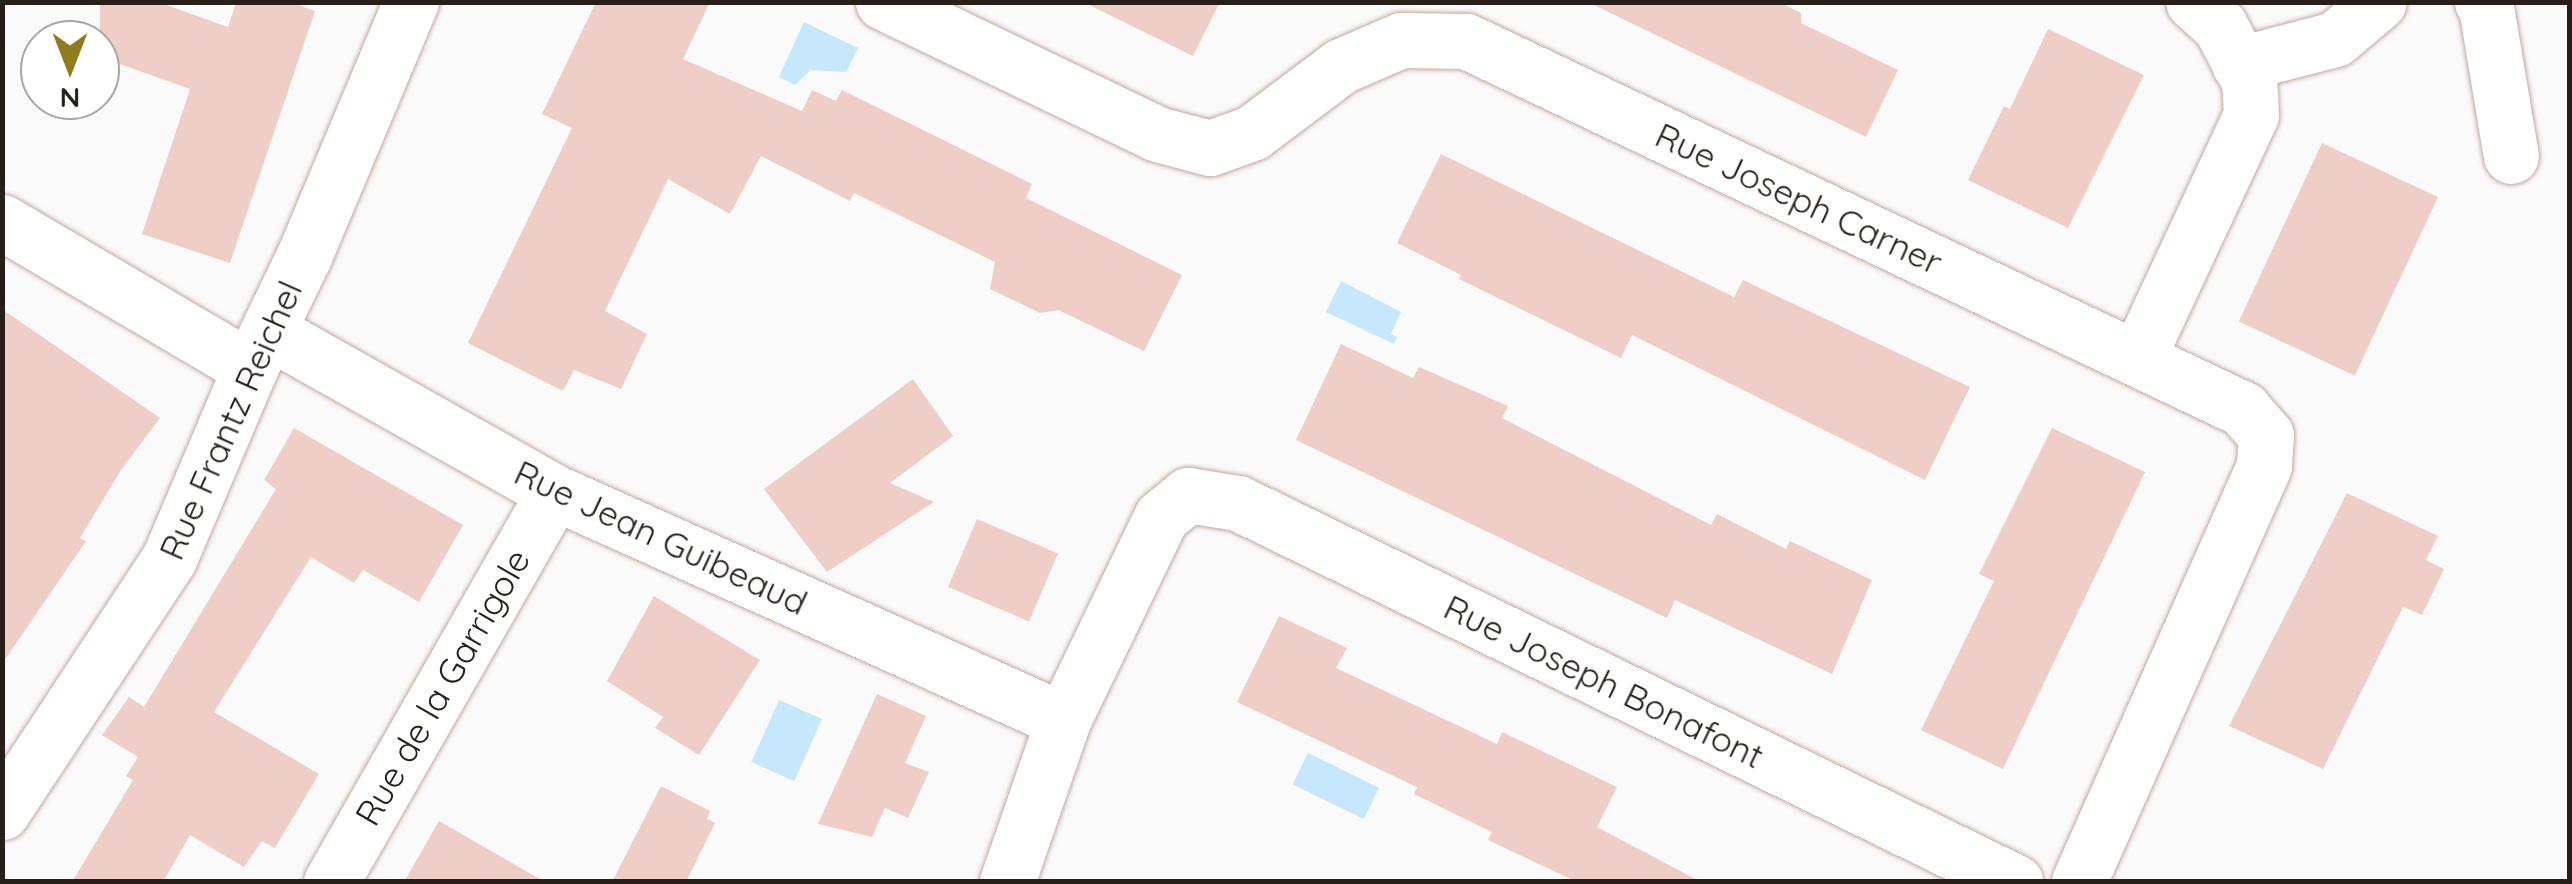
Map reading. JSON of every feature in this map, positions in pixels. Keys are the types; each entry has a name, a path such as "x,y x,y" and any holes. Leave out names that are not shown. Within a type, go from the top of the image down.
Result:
{"street":[{"name":"Rue Frantz Reichel","path":"2,812 170,559 411,2"},
{"name":"Rue Joseph Carner","path":"883,2 1157,134 1210,148 1252,133 1341,66 1401,40 1466,41 2243,408 2266,436 2264,466 2079,882"},
{"path":"2138,358 2251,115 2248,81 2220,26 2193,2"},
{"path":"2239,64 2334,39 2379,2"},
{"path":"2482,2 2486,7 2511,156"},
{"name":"Rue Jean Guibeaud","path":"2,222 554,492 1063,720"},
{"name":"Rue de la Garrigole","path":"331,882 554,492"},
{"name":"Rue Joseph Bonafont","path":"1063,720 1161,517 1188,495 1238,503 2015,882"},
{"path":"1006,882 1063,720"}],"water":[{"path":"804,22 858,48 846,72 811,70 795,85 779,77"},
{"path":"1341,281 1401,312 1391,334 1397,337 1394,344 1326,312"},
{"path":"779,700 822,719 794,781 751,762"},
{"path":"1308,753 1379,788 1364,819 1293,784"}],"building":[{"path":"100,2 158,2 228,27 236,2 291,2 315,11 230,263 142,234 190,89 120,64 120,20 100,20"},
{"path":"596,2 710,2 683,59 802,111 812,90 836,101 842,90 1032,184 1026,198 1182,275 1144,351 1058,310 1040,313 990,289 995,262 854,193 850,201 761,156 730,214 668,179 605,311 647,334 621,389 574,370 563,391 468,343 572,128 542,114"},
{"path":"1083,2 1220,2 1193,56"},
{"path":"1588,2 1779,2 1801,13 1801,23 1898,70 1866,137"},
{"path":"2048,29 2144,75 2068,228 1968,180 2004,106 2010,109"},
{"path":"2322,143 2438,197 2355,376 2239,322"},
{"path":"1441,154 1734,297 1743,280 1970,387 1925,480 1632,335 1621,358 1459,279 1461,275 1397,243"},
{"path":"2,309 160,418 121,470 80,538 86,541 2,664"},
{"path":"1341,344 1413,378 1419,367 1508,406 1502,418 1711,525 1717,514 1786,549 1790,541 1872,580 1832,674 1675,600 1667,618 1296,440"},
{"path":"913,379 953,436 890,483 934,502 827,572 764,489"},
{"path":"294,428 463,525 419,602 363,570 354,583 311,557 214,712 319,774 275,848 262,841 244,867 190,835 163,882 72,882 133,780 126,776 138,757 102,735 129,697 144,707 276,489 264,480"},
{"path":"2052,428 2145,472 2003,769 1921,730 1994,581 1979,574"},
{"path":"2347,493 2438,536 2426,560 2444,569 2422,615 2403,607 2323,769 2229,726"},
{"path":"977,519 1058,553 1029,622 948,587"},
{"path":"654,596 760,660 699,755 655,728 663,717 607,681"},
{"path":"1279,616 1347,648 1336,668 1497,744 1502,732 1617,787 1597,827 1701,882 1577,882 1488,840 1492,832 1414,794 1417,787 1237,702"},
{"path":"877,694 926,716 905,763 929,772 908,818 885,808 872,837 818,824"},
{"path":"661,786 710,811 707,819 715,823 686,882 612,882"},
{"path":"439,821 545,882 404,882"}]}
